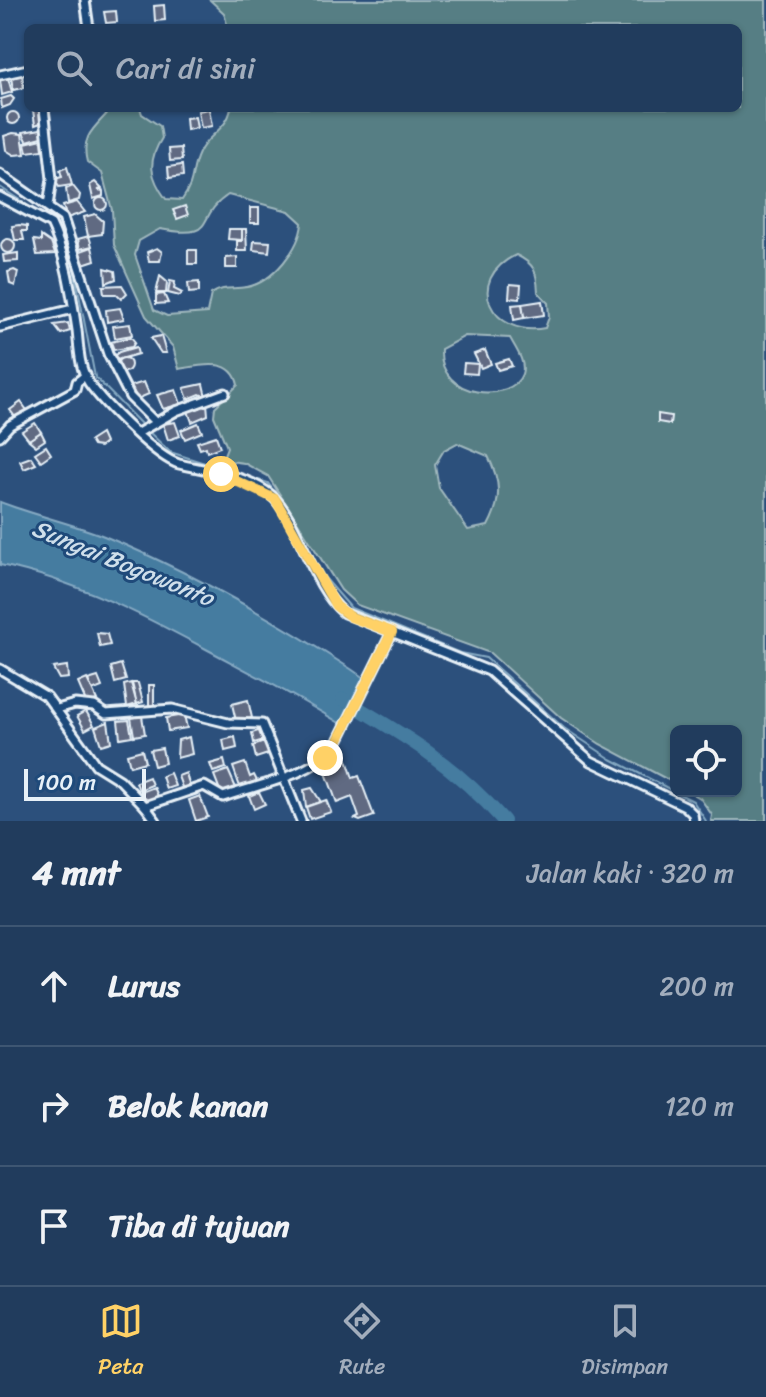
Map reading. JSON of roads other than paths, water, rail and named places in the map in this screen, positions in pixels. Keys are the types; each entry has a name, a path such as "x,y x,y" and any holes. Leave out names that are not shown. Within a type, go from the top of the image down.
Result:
{"street":[{"path":"85,0 88,24"},
{"path":"0,75 24,70"},
{"path":"44,112 52,179 48,206"},
{"path":"0,174 59,213 67,225 91,307 121,381 152,422"},
{"path":"0,197 51,224 86,375 171,460 232,477 270,495 330,600 351,617 489,671 577,750 685,806 694,821"},
{"path":"0,327 73,309"},
{"path":"0,436 14,422 63,398 86,375"},
{"path":"140,432 152,422 225,393"},
{"path":"145,806 204,786 223,797 317,763 334,749 392,632"},
{"path":"0,669 38,689 57,709 96,765 120,780 156,821"},
{"path":"57,709 75,704 94,706 108,714 172,709 228,723 259,722 264,726 281,777 301,821"}],"water":[{"path":"0,502 104,536 200,580 351,669 364,678 341,724 133,611 55,580 0,565"}],"waterway":[{"path":"0,187 59,226 67,240"},
{"path":"72,258 95,377 143,426"},
{"path":"147,430 170,452 268,483 282,502"},
{"path":"308,549 325,578 351,608 460,653 486,658 564,728 611,759 693,801 706,821"},
{"name":"Sungai Bogowonto","path":"343,699 409,739 448,768 504,821"}]}
